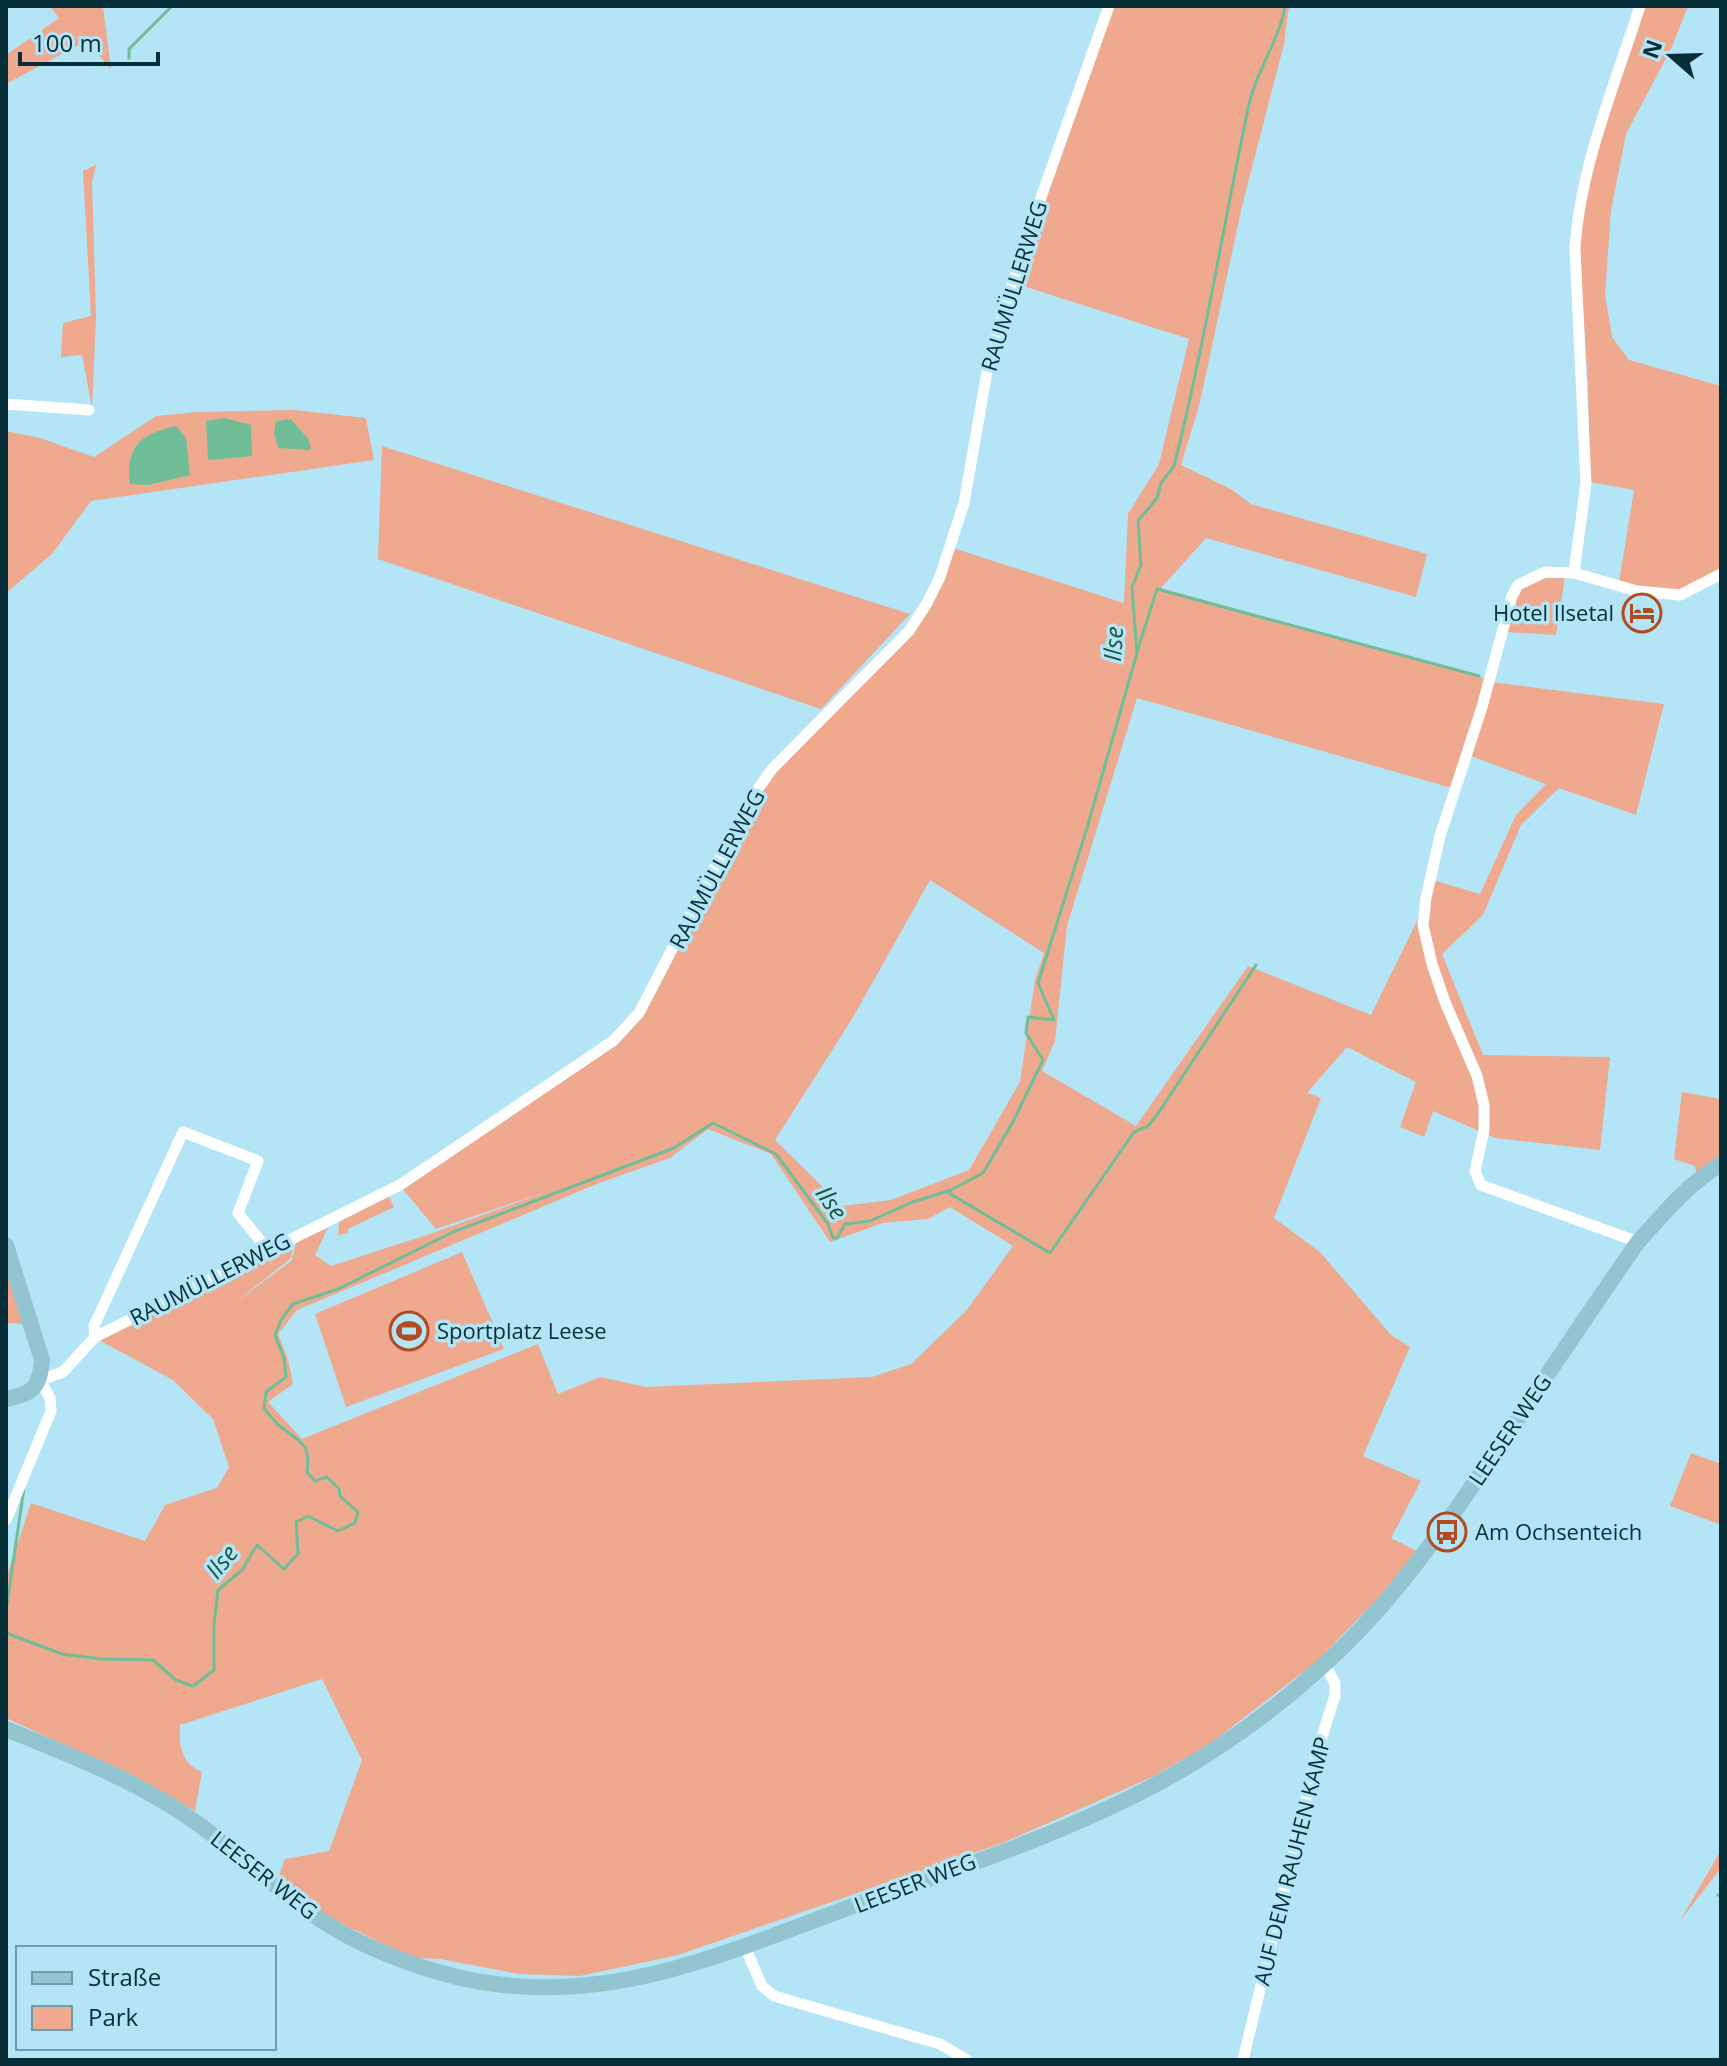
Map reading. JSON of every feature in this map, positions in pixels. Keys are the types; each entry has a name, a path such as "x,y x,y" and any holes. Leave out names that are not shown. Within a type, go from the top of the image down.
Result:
{"street":[{"name":"RAUMÜLLERWEG","path":"40,1380 63,1372 95,1337 400,1185 613,1041 639,1013 748,803 772,769 909,631 927,603 953,543 964,503 988,366 1002,317 1109,6"},
{"path":"1574,573 1586,483 1575,249 1577,211 1640,6"},
{"path":"6,404 89,410"},
{"path":"1638,1242 1481,1185 1475,1171 1484,1130 1484,1105 1477,1076 1432,964 1423,925 1426,898 1440,836 1482,707 1512,596 1518,585 1545,572 1574,573 1637,591 1680,595 1721,574"},
{"path":"95,1337 94,1326 183,1132 258,1161 238,1213 268,1250"},
{"name":"LEESER WEG","path":"6,1729 130,1781 197,1823 311,1913 347,1936 385,1954 443,1974 496,1984 554,1988 590,1986 657,1975 745,1947 1080,1821 1152,1786 1210,1752 1260,1717 1324,1664 1381,1606 1428,1550 1638,1242 1672,1204 1706,1173 1721,1164"},
{"path":"6,1245 42,1360 40,1380 33,1391 6,1399"},
{"path":"6,1520 51,1411 50,1398 40,1380"},
{"name":"AUF DEM RAUHEN KAMP","path":"1243,2060 1304,1804 1335,1696 1335,1683 1324,1664"},
{"path":"745,1947 762,1986 774,1996 940,2044 967,2060"}],"green space":[{"path":"50,6 103,6 111,69 86,41 6,84 6,55 59,18"},
{"path":"1114,6 1289,6 1284,44 1242,206 1200,402 1181,465 1231,489 1251,504 1427,554 1416,597 1206,538 1161,588 1487,679 1452,788 1137,698 1067,926 1055,1041 1042,1071 1136,1126 1248,966 1371,1015 1417,921 1433,880 1480,894 1516,815 1546,784 1471,756 1491,682 1664,704 1636,815 1559,788 1521,825 1483,915 1442,954 1483,1055 1610,1057 1600,1150 1495,1138 1433,1111 1424,1137 1400,1127 1416,1082 1347,1047 1307,1093 1321,1098 1274,1218 1320,1252 1391,1335 1410,1347 1363,1456 1421,1481 1391,1538 1419,1552 1315,1663 1207,1746 1150,1778 1003,1843 678,1955 580,1976 519,1974 419,1958 387,1946 313,1909 278,1878 285,1859 329,1851 362,1760 322,1679 180,1725 183,1753 190,1764 202,1772 195,1811 132,1776 6,1718 6,1578 31,1503 145,1541 165,1505 217,1488 229,1467 213,1419 173,1380 99,1340 293,1244 291,1258 230,1307 292,1260 296,1242 328,1228 315,1255 331,1266 548,1191 436,1229 402,1188 615,1044 767,781 912,632 953,548 1124,603 1128,514 1159,464 1189,339 1017,284 1037,219","holes":["930,880 1044,953 1035,980 1020,1082 969,1170 891,1200 842,1206 775,1140 852,1019","708,1129 771,1154 830,1242 883,1223 928,1219 950,1207 1013,1246 966,1311 911,1364 872,1377 646,1387 600,1377 558,1394 538,1344 302,1439 268,1402 293,1384 278,1334 297,1310 599,1183 670,1158"]},
{"path":"1644,6 1688,6 1672,47 1626,134 1611,211 1605,294 1612,337 1629,360 1721,386 1721,568 1680,591 1619,582 1634,490 1590,482 1588,385 1579,249 1588,177"},
{"path":"96,165 92,182 96,317 92,408 82,355 61,357 63,323 91,316 83,171"},
{"path":"294,410 366,418 374,460 91,501 52,554 6,593 6,431 40,438 94,457 156,416"},
{"path":"382,446 910,614 821,709 378,559"},
{"path":"1545,576 1565,576 1556,635 1506,632 1515,596 1525,586"},
{"path":"1682,1092 1721,1099 1721,1159 1697,1175 1695,1166 1674,1159"},
{"path":"389,1196 394,1207 348,1229 348,1233 338,1235 339,1222"},
{"name":"Sportplatz Leese","path":"462,1252 504,1349 346,1407 315,1314"},
{"path":"6,1267 26,1324 6,1323"},
{"path":"1691,1453 1721,1464 1721,1525 1670,1506"},
{"path":"1721,1850 1721,1868 1680,1921"}],"shaded area":[{"path":"224,418 251,425 252,456 208,460 206,421"},
{"path":"291,419 309,440 311,450 278,448 274,432 276,421"},
{"path":"176,426 186,438 190,475 148,485 130,484 130,460 138,443 145,437"}],"waterway":[{"path":"129,58 129,49 172,6"},
{"name":"Ilse","path":"6,1633 62,1654 101,1659 153,1660 176,1680 193,1686 214,1670 218,1590 242,1570 257,1545 284,1569 298,1554 296,1522 308,1516 338,1531 355,1523 358,1512 340,1496 339,1489 327,1477 315,1481 307,1472 306,1449 264,1408 266,1392 286,1377 284,1358 275,1335 293,1304 338,1289 453,1232 674,1148 713,1123 776,1154 828,1224 833,1238 837,1238 845,1224 870,1221 910,1203 951,1190 983,1173 1013,1122 1043,1060 1026,1033 1028,1017 1054,1020 1038,983 1137,653 1132,587 1141,565 1138,521 1157,498 1161,483 1174,466 1251,96 1285,6"},
{"path":"1138,649 1157,589 1479,676"},
{"path":"947,1192 1050,1253 1134,1132 1148,1126 1159,1112 1256,965"},
{"path":"6,1611 24,1488"}],"place":[{"name":"Hotel Ilsetal","path":"1642,613"},
{"name":"Sportplatz Leese","path":"409,1331"},
{"name":"Am Ochsenteich","path":"1447,1532"}]}
